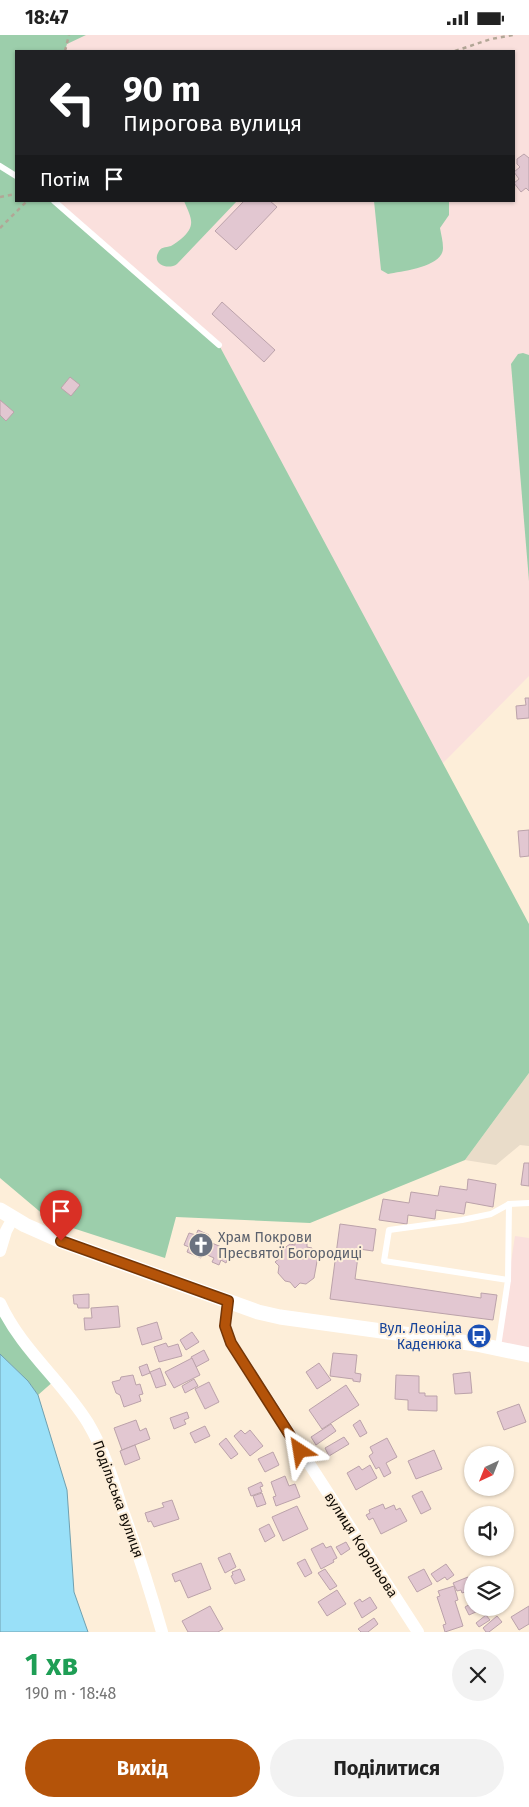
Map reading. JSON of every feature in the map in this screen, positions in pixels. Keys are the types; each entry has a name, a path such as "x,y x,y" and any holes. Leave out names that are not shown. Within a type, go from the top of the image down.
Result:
{"street":[{"path":"0,1251 6,1214 61,1241 250,1309 280,1317 498,1348 529,1355"},
{"name":"вулиця Корольова","path":"228,1301 225,1326 231,1343 418,1632"},
{"name":"Подільська вулиця","path":"0,1303 25,1344 75,1405 94,1434 113,1481 162,1632"}],"lane":[{"path":"0,166 15,175"},
{"path":"55,202 219,345"},
{"path":"508,1280 384,1261 389,1230 434,1225 491,1215 509,1204 529,1203"},
{"path":"498,1348 508,1280 509,1204"}],"path":[{"path":"65,50 69,35"},
{"path":"457,50 491,39 513,35"},
{"path":"0,197 15,194"},
{"path":"0,228 26,202"}],"shaded area":[{"path":"69,35 529,35 529,676 442,764 219,345 55,202 515,202 515,50 65,50"},
{"path":"529,1073 529,1146 520,1145 496,1165 465,1160"},
{"path":"515,1236 529,1238 529,1355 498,1348"}],"green space":[{"path":"0,35 86,35 67,44 65,50 15,50 15,202 55,202 219,345 529,924 529,1073 465,1160 310,1223 176,1217 165,1258 51,1221 0,1178"},
{"path":"184,202 236,202 177,264 170,267 162,265 157,261 159,251 162,248 171,246 186,234 191,225"},
{"path":"374,202 449,202 449,215 440,228 443,248 437,260 421,267 388,274 381,270"},
{"path":"518,354 529,355 529,581 511,364"},
{"path":"0,1303 55,1380 38,1395 28,1381 0,1354"}],"water":[{"path":"0,1354 28,1381 38,1395 67,1490 74,1592 88,1632 0,1632"}],"building":[{"path":"524,154 529,158 529,191 526,188 521,192 515,184 519,179 515,171 520,167 517,164 517,159"},
{"path":"243,202 271,202 277,207 236,250 215,231"},
{"path":"222,302 275,350 264,362 212,314"},
{"path":"70,377 80,385 71,396 61,388"},
{"path":"0,400 14,412 6,421 0,415"},
{"path":"525,698 529,698 529,718 517,719 516,706 526,705"},
{"path":"529,830 529,856 520,857 518,831"},
{"path":"524,1163 529,1163 529,1186 521,1185"},
{"path":"468,1179 496,1184 493,1207 466,1202 464,1214 436,1210 435,1219 408,1215 407,1224 379,1220 383,1199 409,1203 411,1192 438,1196 440,1186 467,1190"},
{"path":"340,1224 376,1229 373,1251 359,1249 355,1279 481,1298 481,1293 497,1295 493,1320 330,1299"},
{"path":"198,1230 209,1235 207,1241 231,1251 226,1263 221,1260 219,1265 212,1262 214,1258 203,1253 201,1258 187,1252 189,1247 184,1245 189,1233 196,1235"},
{"path":"295,1241 307,1243 307,1247 312,1248 318,1256 314,1278 306,1284 300,1283 295,1288 278,1273 279,1266 275,1262 280,1258 282,1250 290,1244 295,1245"},
{"path":"89,1294 89,1308 78,1308 77,1304 74,1304 73,1295"},
{"path":"118,1306 120,1327 85,1330 84,1318 92,1318 91,1308"},
{"path":"157,1322 162,1339 142,1345 137,1328"},
{"path":"192,1332 199,1342 186,1350 180,1340"},
{"path":"166,1343 168,1347 178,1344 182,1356 159,1362 154,1347"},
{"path":"204,1350 209,1360 196,1367 191,1357"},
{"path":"333,1353 357,1355 355,1373 361,1374 360,1382 353,1381 353,1379 330,1376"},
{"path":"192,1358 200,1375 174,1388 165,1372"},
{"path":"319,1363 331,1380 317,1389 306,1372"},
{"path":"147,1364 150,1373 142,1376 139,1367"},
{"path":"160,1368 166,1385 156,1388 150,1372"},
{"path":"470,1372 472,1393 455,1394 453,1374"},
{"path":"133,1375 136,1385 140,1384 143,1394 139,1395 141,1401 124,1407 120,1395 116,1393 112,1382 120,1380 121,1377"},
{"path":"396,1375 419,1376 419,1393 425,1393 425,1396 437,1396 437,1411 408,1410 408,1400 395,1399"},
{"path":"194,1379 198,1386 185,1393 182,1386"},
{"path":"209,1382 219,1402 205,1409 195,1389"},
{"path":"346,1385 359,1405 322,1429 309,1410"},
{"path":"519,1404 526,1422 504,1430 497,1412"},
{"path":"187,1412 189,1418 184,1420 186,1424 174,1429 170,1418"},
{"path":"136,1420 140,1431 146,1428 150,1439 122,1450 114,1428"},
{"path":"360,1420 367,1433 360,1437 353,1425"},
{"path":"331,1424 336,1431 316,1445 311,1437"},
{"path":"205,1426 210,1436 195,1443 190,1433"},
{"path":"241,1430 245,1434 250,1430 263,1446 250,1456 234,1436"},
{"path":"344,1437 349,1444 329,1456 325,1448"},
{"path":"226,1438 238,1454 231,1459 219,1444"},
{"path":"387,1438 397,1457 386,1463 391,1473 384,1477 379,1467 376,1469 369,1456 373,1453 370,1447"},
{"path":"135,1445 140,1459 125,1465 120,1451"},
{"path":"434,1450 442,1469 416,1479 408,1461"},
{"path":"273,1452 279,1465 265,1472 258,1459"},
{"path":"370,1465 377,1478 356,1490 347,1473 359,1466 362,1470"},
{"path":"285,1476 289,1486 295,1484 300,1497 276,1506 273,1497 276,1496 271,1482"},
{"path":"261,1482 263,1486 260,1487 262,1492 251,1496 248,1488"},
{"path":"422,1491 431,1509 421,1514 412,1496"},
{"path":"262,1493 266,1504 257,1507 253,1496"},
{"path":"172,1500 179,1519 154,1527 151,1521 148,1522 145,1513 164,1507 162,1503"},
{"path":"383,1504 385,1509 394,1505 396,1510 400,1508 407,1521 381,1534 373,1518 369,1520 366,1515 370,1513 369,1510"},
{"path":"297,1506 308,1529 283,1541 272,1517"},
{"path":"269,1524 275,1536 265,1542 259,1529"},
{"path":"346,1542 350,1549 341,1555 336,1547"},
{"path":"323,1543 326,1548 331,1546 337,1558 333,1560 334,1562 321,1569 311,1549"},
{"path":"230,1553 236,1567 225,1573 218,1558"},
{"path":"305,1559 312,1573 305,1577 297,1563"},
{"path":"201,1563 211,1589 188,1598 180,1580 175,1582 172,1574"},
{"path":"446,1564 454,1575 447,1580 445,1577 437,1582 431,1574"},
{"path":"240,1569 245,1580 235,1584 231,1576 233,1575 232,1572"},
{"path":"325,1569 337,1586 330,1590 318,1573"},
{"path":"424,1569 432,1584 417,1592 408,1577"},
{"path":"464,1579 464,1592 462,1593 461,1590 457,1591 453,1583"},
{"path":"454,1586 458,1600 455,1601 463,1626 445,1632 443,1625 446,1624 437,1597 440,1596 438,1591"},
{"path":"337,1590 346,1604 327,1616 318,1602"},
{"path":"370,1597 377,1608 362,1618 354,1603 360,1599 362,1602"},
{"path":"210,1606 223,1629 218,1632 188,1632 182,1621"},
{"path":"529,1606 529,1624 519,1630 511,1617"},
{"path":"485,1616 490,1620 479,1627 476,1623"},
{"path":"497,1616 502,1622 489,1632 486,1632 483,1628"},
{"path":"374,1618 378,1624 368,1632 361,1632 358,1629"}],"place":[{"name":"Храм Покрови Пресвятої Богородиці","path":"201,1245"},
{"name":"Вул. Леоніда Каденюка","path":"479,1336"}],"route":[{"path":"61,1241 228,1301 225,1326 231,1343 300,1451"}]}
